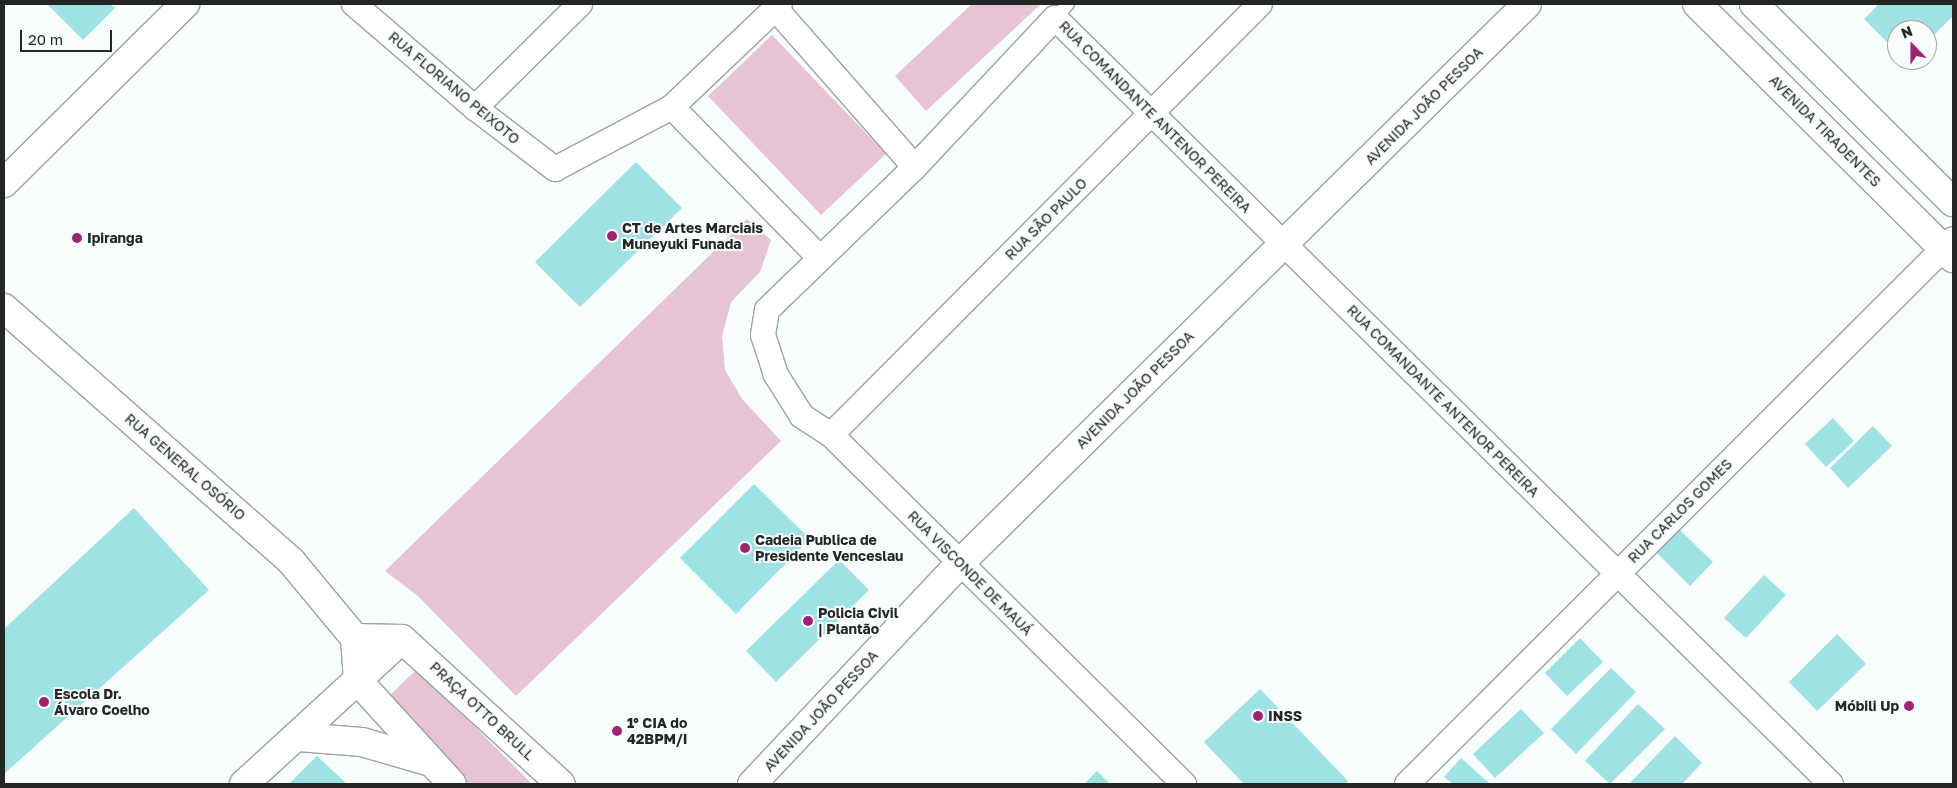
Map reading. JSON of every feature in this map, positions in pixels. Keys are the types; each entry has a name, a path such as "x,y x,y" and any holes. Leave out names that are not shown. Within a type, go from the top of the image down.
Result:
{"main road":[{"path":"4,183 185,4"},
{"name":"AVENIDA JOÃO PESSOA","path":"752,784 960,562 1527,4"},
{"name":"AVENIDA TIRADENTES","path":"1697,4 1950,249"},
{"path":"1754,4 1953,202"},
{"name":"RUA GENERAL OSÓRIO","path":"4,308 291,561 355,638"},
{"path":"402,639 355,638 358,682 452,784"},
{"path":"244,784 299,737 402,639"},
{"name":"PRAÇA OTTO BRULL","path":"402,639 561,784"},
{"path":"299,737 362,742 431,762"}],"street":[{"name":"RUA FLORIANO PEIXOTO","path":"354,4 475,108 555,170 672,107"},
{"path":"475,108 580,4"},
{"name":"RUA SÃO PAULO","path":"831,435 1260,4"},
{"path":"820,258 672,107 778,6 915,167"},
{"name":"RUA COMANDANTE ANTENOR PEREIRA","path":"1062,11 1152,113 1831,784"},
{"name":"RUA VISCONDE DE MAUÁ","path":"1062,11 915,167 767,310 763,335 768,356 790,400 831,435 1184,784"},
{"name":"RUA CARLOS GOMES","path":"1407,784 1618,574 1950,249"}],"shaded area":[{"path":"972,4 1041,4 926,111 895,76"},
{"path":"772,35 886,154 821,215 708,96"},
{"path":"747,219 771,240 760,272 731,302 722,336 725,370 742,399 781,441 516,696 418,596 385,571"},
{"path":"417,669 532,784 469,784 385,700"}],"building":[{"path":"47,4 110,4 115,8 83,40"},
{"path":"1879,4 1953,4 1953,16 1937,32 1937,20 1887,20 1887,42 1864,19"},
{"path":"636,162 682,208 580,307 535,262"},
{"path":"1833,418 1854,441 1826,467 1805,444"},
{"path":"1873,426 1892,446 1848,488 1830,468"},
{"name":"Cadeia Publica de Presidente Venceslau","path":"754,484 810,539 736,614 680,558"},
{"name":"Escola Dr. Álvaro Coelho","path":"134,508 209,590 4,774 4,629"},
{"path":"1679,529 1713,562 1690,586 1656,552"},
{"name":"Policia Civil | Plantão","path":"839,560 869,590 776,682 746,651"},
{"path":"1764,575 1786,595 1746,638 1724,618"},
{"path":"1837,634 1866,664 1817,711 1789,682"},
{"path":"1580,638 1603,662 1567,696 1545,673"},
{"path":"1611,668 1636,692 1576,754 1551,729"},
{"name":"INSS","path":"1260,689 1348,781 1345,784 1244,784 1204,742"},
{"path":"1638,704 1665,729 1610,784 1585,761"},
{"path":"1521,709 1544,733 1495,778 1473,754"},
{"path":"1675,736 1702,763 1682,784 1629,784"},
{"path":"317,756 347,784 289,784"},
{"path":"1461,758 1490,784 1453,784 1444,777"},
{"path":"1097,771 1110,784 1084,784"}],"place":[{"name":"CT de Artes Marciais Muneyuki Funada","path":"612,236"},
{"name":"Ipiranga","path":"77,238"},
{"name":"Cadeia Publica de Presidente Venceslau","path":"745,548"},
{"name":"Policia Civil | Plantão","path":"808,621"},
{"name":"Escola Dr. Álvaro Coelho","path":"44,702"},
{"name":"Móbili Up","path":"1909,706"},
{"name":"INSS","path":"1258,716"},
{"name":"1° CIA do 42BPM/I","path":"617,731"}]}
